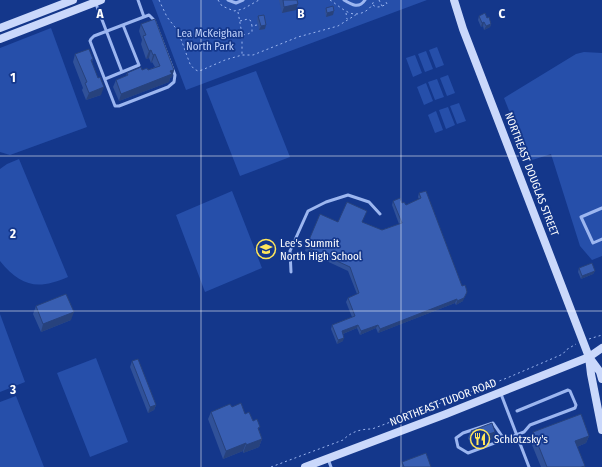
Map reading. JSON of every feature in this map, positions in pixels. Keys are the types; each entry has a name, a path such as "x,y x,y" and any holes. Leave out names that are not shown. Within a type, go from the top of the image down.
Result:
{"main road":[{"path":"0,28 73,0"},
{"name":"NORTHEAST DOUGLAS STREET","path":"454,0 463,29 589,357 602,430"},
{"path":"0,39 98,1"},
{"name":"NORTHEAST TUDOR ROAD","path":"589,357 602,348"},
{"name":"NORTHEAST TUDOR ROAD","path":"305,467 589,357 602,355"},
{"name":"NORTHEAST DOUGLAS STREET","path":"589,357 600,372 602,379"}],"lane":[{"path":"138,0 144,17"},
{"path":"228,0 236,3 244,0"},
{"path":"344,0 357,6 362,4 365,0"},
{"path":"98,1 122,72"},
{"path":"149,16 154,20 175,75 174,82 168,88 119,106 115,106 90,41 94,36 123,25 149,16"},
{"path":"105,80 139,65 123,25"},
{"path":"291,272 290,251 308,211 326,202 348,195 369,202 380,214"},
{"path":"602,208 581,217 593,243 602,239"},
{"path":"504,439 493,423 463,433 456,438 458,447 468,453 524,432 530,425 575,408 576,405 570,391 568,390 518,411"},
{"path":"500,392 529,467"},
{"path":"328,459 331,467"}],"path":[{"path":"159,0 167,17 178,31 186,54 194,69 198,71 225,60 242,55 253,55 264,52 298,37 338,26 357,14"},
{"path":"218,0 226,8 234,11 238,11 259,0"},
{"path":"379,0 382,6"},
{"path":"373,4 377,7 382,6 387,4 385,0"},
{"path":"238,11 242,35 242,55"},
{"path":"346,12 347,21"},
{"path":"240,21 248,19 252,26 252,32 242,35"},
{"path":"252,26 257,25"},
{"path":"271,467 343,440 349,434 363,429 372,429 508,378 563,354 572,346 602,335"}],"green space":[{"name":"Lea McKeighan North Park","path":"152,0 427,0 186,90"},
{"path":"51,28 87,127 10,155 0,152 0,48"},
{"path":"437,47 444,65 436,68 429,50"},
{"path":"426,51 433,69 425,72 418,54"},
{"path":"584,52 602,53 602,256 592,260 580,246 551,154 529,161 504,98 576,54"},
{"path":"415,55 422,73 413,77 406,58"},
{"path":"256,71 290,157 240,176 206,89"},
{"path":"448,75 455,93 447,96 440,78"},
{"path":"437,79 444,97 435,100 428,82"},
{"path":"426,83 433,101 424,105 417,87"},
{"path":"459,103 466,121 457,124 450,106"},
{"path":"448,107 455,125 446,129 439,110"},
{"path":"436,111 443,130 435,133 428,115"},
{"path":"19,159 68,277 48,284 39,285 23,281 8,270 0,261 0,169"},
{"path":"232,191 262,268 205,292 176,215"},
{"path":"0,314 25,382 0,392"},
{"path":"96,358 128,442 90,457 57,373"},
{"path":"16,396 44,467 0,467 0,402"}],"building":[{"path":"283,0 297,0 298,4 284,7"},
{"path":"333,6 334,11 327,13 326,8"},
{"path":"485,13 487,18 489,17 491,24 486,26 484,22 482,23 479,16"},
{"path":"264,15 266,25 261,26 258,16"},
{"path":"155,19 174,70 170,71 172,74 121,94 116,80 141,67 142,70 147,68 148,70 160,66 155,54 153,55 151,50 149,51 143,36 146,35 141,24"},
{"path":"89,49 93,59 91,60 98,78 100,77 104,87 89,93 85,83 87,82 75,54"},
{"name":"Lee's Summit North High School","path":"426,191 462,286 465,285 467,292 464,298 457,301 457,299 380,329 378,325 361,331 358,325 342,331 344,338 338,340 332,325 355,316 348,298 359,293 350,267 306,247 320,214 338,222 347,202 367,211 362,222 382,230 402,223 393,201 400,198 402,203 404,202 406,205 421,198 419,193"},
{"path":"592,263 595,271 582,276 579,268"},
{"path":"66,294 74,312 43,324 36,306"},
{"path":"138,359 156,405 150,407 132,361"},
{"path":"241,403 245,414 249,412 253,421 257,419 260,427 258,428 262,439 246,445 246,443 226,451 211,412 230,404 232,407"},
{"path":"581,414 589,436 575,441 585,466 547,467 533,432"},
{"path":"492,423 495,432 474,439 471,431"},
{"path":"426,453 431,467 404,467 402,462"}],"place":[{"name":"Lee's Summit North High School","path":"266,249"},
{"name":"Schlotzsky's","path":"480,439"}]}
